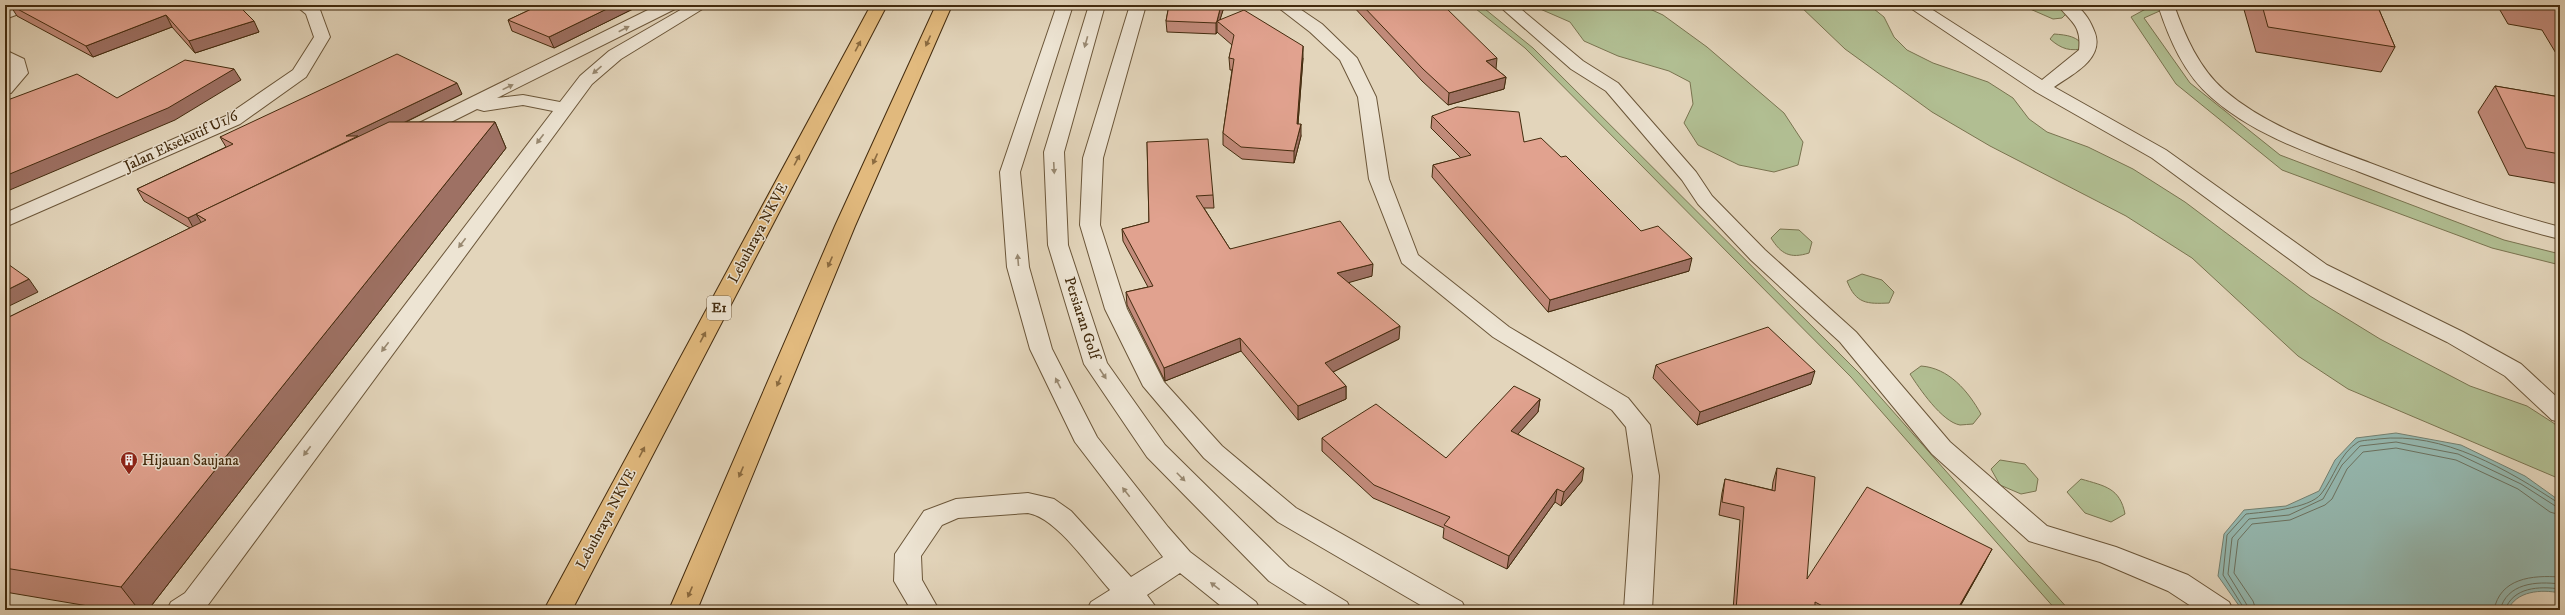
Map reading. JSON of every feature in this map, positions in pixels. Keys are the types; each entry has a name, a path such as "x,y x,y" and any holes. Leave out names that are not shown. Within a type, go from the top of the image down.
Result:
{"highway":[{"name":"Lebuhraya NKVE","path":"558,610 879,5"},
{"path":"683,610 845,226 944,5"}],"street":[{"path":"5,14 28,5"},
{"name":"Jalan Eksekutif U1/6","path":"5,221 233,120 300,74 322,37 313,12 303,5"},
{"path":"396,142 672,5"},
{"path":"181,610 195,601 586,80 615,55 701,5"},
{"path":"1065,5 1010,172 1018,267 1041,349 1088,442 1181,560 1246,610"},
{"name":"Persiaran Golf","path":"1097,5 1054,152 1058,245 1096,364 1156,451 1279,574 1337,610"},
{"path":"1138,5 1093,158 1090,225 1116,309 1155,386 1213,452 1287,515 1452,610"},
{"path":"1283,5 1316,28 1348,58 1367,97 1379,180 1408,258 1500,332 1620,404 1638,425 1646,476 1638,610"},
{"path":"1506,5 1577,65 1612,87 1623,102 1689,176 1705,200 1758,255 1848,337 1941,448 2038,534 2107,554 2178,583 2219,610"},
{"path":"1914,5 2042,88 2158,154 2206,186 2319,270 2455,337 2513,370 2560,414"},
{"path":"2042,88 2079,61 2088,51 2089,41 2080,18 2068,5"},
{"path":"2166,5 2172,25 2202,78 2242,113 2307,146 2434,195 2560,232"},
{"path":"5,55 18,63 19,73 5,89"},
{"path":"460,110 523,100 564,108"},
{"path":"925,610 908,581 908,554 933,518 956,509 1028,503 1045,506 1062,518 1136,602"},
{"path":"1101,610 1136,602 1181,560"}],"green space":[{"path":"1471,5 1480,5 1533,48 1859,373 2069,610 2056,610 1851,377 1525,48"},
{"path":"1531,5 1641,5 1663,15 1707,47 1784,113 1803,142 1798,165 1774,172 1739,165 1698,145 1684,123 1693,104 1690,82 1669,71 1618,56 1584,41 1570,22"},
{"path":"1799,5 1869,5 1884,17 1894,37 1907,50 1933,63 1988,82 2013,98 2029,119 2047,132 2088,147 2133,169 2185,202 2310,296 2380,339 2470,386 2527,406 2555,424 2560,432 2560,479 2348,389 2298,356 2192,258 2126,216 1990,146 1932,112 1845,49"},
{"path":"2021,5 2057,5 2066,14 2062,18 2053,19"},
{"path":"2153,5 2173,5 2144,18 2190,83 2280,155 2504,240 2560,254 2560,265 2492,248 2282,170 2176,84 2131,17"},
{"path":"2054,34 2076,39 2085,48 2075,50 2066,49 2050,39"},
{"path":"1780,229 1799,230 1812,242 1809,253 1802,255 1791,255 1778,248 1771,238"},
{"path":"1862,274 1882,280 1894,292 1889,303 1868,303 1858,298 1854,294 1847,281"},
{"path":"1921,366 1940,371 1957,382 1964,389 1981,414 1973,424 1960,425 1953,423 1932,404 1910,374"},
{"path":"2000,460 2025,464 2038,479 2036,491 2021,494 2000,485 1991,469"},
{"path":"2081,479 2110,489 2115,493 2123,505 2125,514 2111,522 2085,513 2067,492"}],"water":[{"path":"2396,433 2461,445 2525,476 2560,501 2560,593 2545,591 2523,595 2512,604 2508,610 2242,610 2218,576 2224,534 2244,510 2286,506 2319,491 2335,460 2356,438"}],"building":[{"path":"10,5 238,5 254,21 189,41 166,15 86,46"},
{"path":"540,5 615,5 549,37 508,20"},
{"path":"1169,5 1221,5 1216,23 1166,21"},
{"path":"1362,5 1443,5 1497,58 1486,61 1506,77 1449,93 1423,69"},
{"path":"2262,5 2377,5 2395,47 2268,27"},
{"path":"1244,10 1303,46 1297,124 1301,124 1294,151 1241,147 1223,133 1234,59 1229,58 1234,35 1217,21"},
{"path":"397,54 457,83 346,136 358,136 188,218 137,189 233,144 220,137"},
{"path":"185,60 234,69 168,108 5,176 5,101 77,74 117,98"},
{"path":"2495,86 2560,97 2560,154 2526,148"},
{"path":"1457,107 1519,112 1524,142 1541,138 1561,157 1566,156 1641,231 1658,226 1692,258 1550,300 1433,165 1471,155 1432,116"},
{"name":"Hijauan Saujana","path":"389,122 495,122 121,587 5,568 5,319 206,220 196,214"},
{"path":"1208,139 1213,195 1196,196 1230,249 1340,221 1373,264 1337,273 1400,326 1325,363 1346,386 1298,406 1240,338 1164,368 1126,292 1153,286 1122,229 1149,222 1147,142"},
{"path":"5,262 29,279 5,291"},
{"path":"1768,327 1815,371 1700,412 1656,365"},
{"path":"1514,386 1540,399 1511,431 1584,468 1564,492 1557,489 1509,556 1444,525 1450,517 1374,485 1322,438 1376,404 1446,458"},
{"path":"1777,468 1815,477 1807,579 1867,487 1992,549 1957,610 1830,610 1815,602 1815,610 1736,610 1744,507 1722,502 1725,479 1775,491"}],"place":[{"name":"Hijauan Saujana","path":"129,475"}]}
